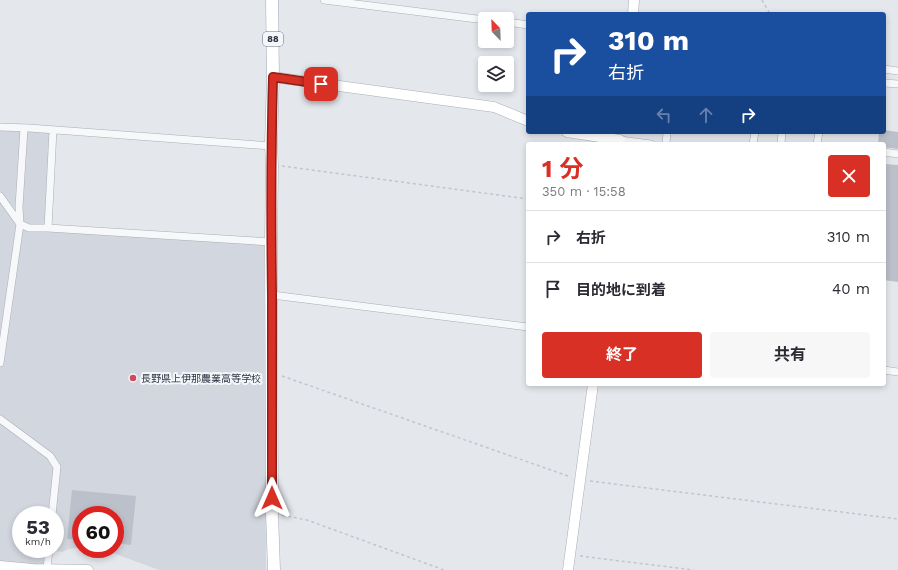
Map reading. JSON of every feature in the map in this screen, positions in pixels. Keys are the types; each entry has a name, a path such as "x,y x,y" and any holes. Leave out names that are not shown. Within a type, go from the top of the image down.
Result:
{"main road":[{"name":"88","path":"272,0 273,77 271,242 272,513 274,570"}],"street":[{"path":"324,0 478,19"},
{"path":"633,12 634,0"},
{"path":"514,23 526,25"},
{"path":"886,69 898,71"},
{"path":"273,77 494,107 526,121"},
{"path":"886,82 898,84"},
{"path":"0,127 271,146"},
{"path":"0,363 20,224 19,207 24,128"},
{"path":"48,228 54,130"},
{"path":"582,134 639,142"},
{"path":"886,152 898,154"},
{"path":"0,196 20,224 29,228 271,242"},
{"path":"272,295 526,327"},
{"path":"886,370 898,372"},
{"path":"568,570 593,386"},
{"path":"0,419 50,456 57,467 53,506"},
{"path":"47,569 48,558"},
{"path":"0,566 32,569 88,570"}],"path":[{"path":"762,0 769,12"},
{"path":"272,165 526,199"},
{"path":"272,373 579,480 898,519"},
{"path":"272,513 307,520 444,570"},
{"path":"570,555 694,570"}],"shaded area":[{"name":"長野県上伊那農業高等学校","path":"0,127 53,130 48,228 264,242 266,570 159,570 124,557 124,506 72,506 72,548 64,551 64,506 12,506 12,558 48,558 47,569 0,566"}],"building":[{"path":"886,130 898,132 898,149 886,147 886,142 878,142 879,134 886,134"},
{"path":"886,164 898,165 898,282 886,280"},
{"path":"72,490 136,496 131,545 124,544 124,506 72,506 72,539 67,539"}],"place":[{"name":"長野県上伊那農業高等学校","path":"133,378"}],"route":[{"path":"272,498 271,146 273,77 321,84"}]}
